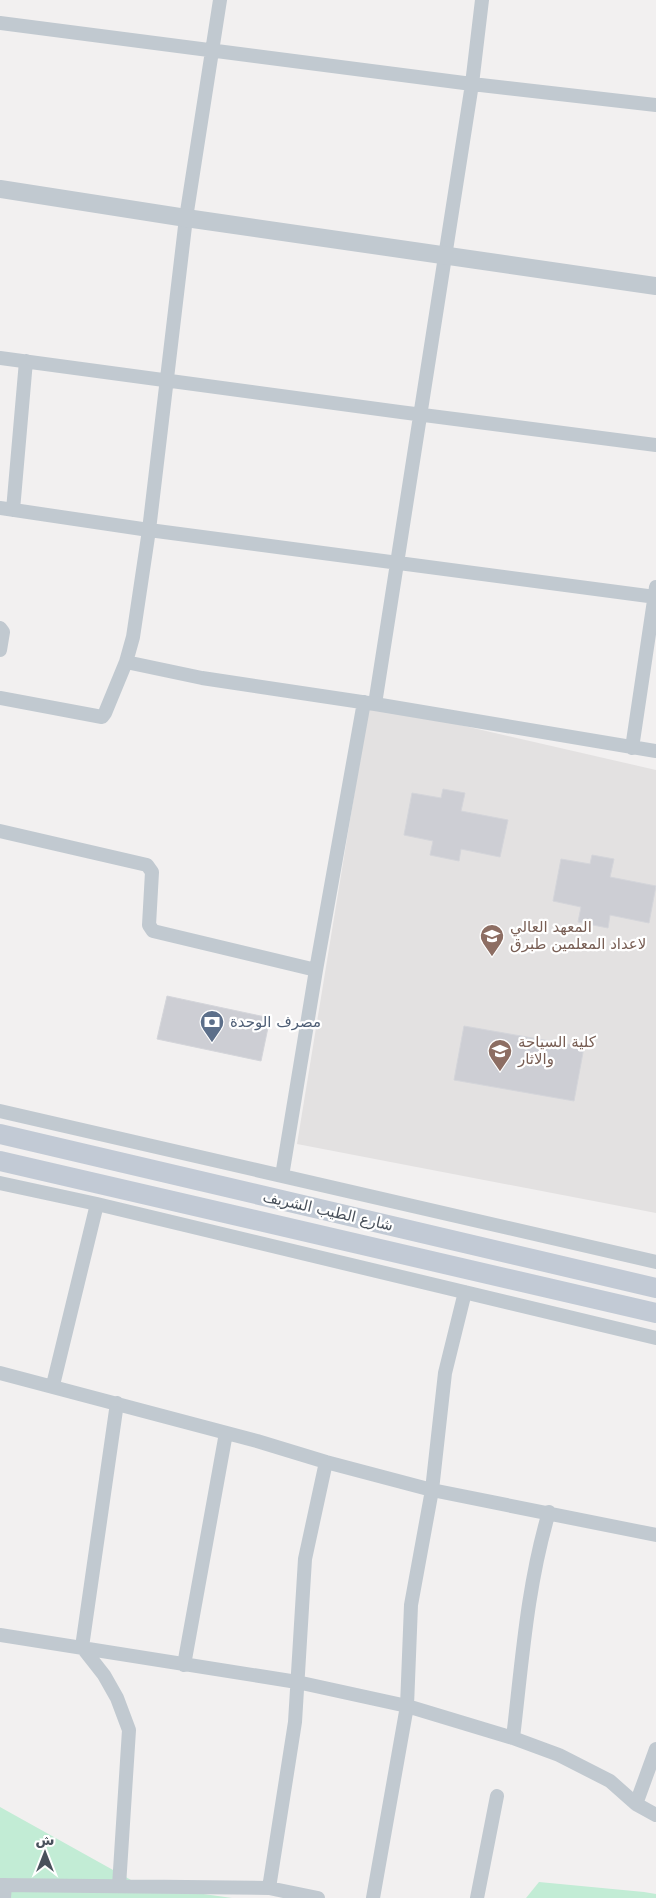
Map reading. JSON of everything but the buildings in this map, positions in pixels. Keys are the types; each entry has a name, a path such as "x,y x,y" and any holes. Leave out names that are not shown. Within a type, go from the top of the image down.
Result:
{"main road":[{"name":"شارع الطيب الشريف","path":"0,1134 656,1288"},
{"name":"شارع الطيب الشريف","path":"0,1161 656,1313"}],"street":[{"path":"0,698 102,717 126,662 133,637 149,530 186,218 220,0"},
{"path":"282,1176 316,970 396,563 472,84 482,0"},
{"path":"0,22 472,84 656,105"},
{"path":"0,189 656,286"},
{"path":"0,358 167,379 420,416 656,445"},
{"path":"26,361 6,509 396,563 656,593 632,748"},
{"path":"0,628 3,632 0,650"},
{"path":"126,662 202,678 370,703 656,751"},
{"path":"0,831 146,865 152,872 149,925 152,931 316,970"},
{"path":"0,1111 656,1262"},
{"path":"0,1183 97,1204 656,1338"},
{"path":"54,1385 97,1204"},
{"path":"372,1898 407,1706 411,1605 432,1490 446,1373 464,1292"},
{"path":"0,1373 54,1385 432,1490 656,1535"},
{"path":"118,1403 82,1647 104,1675 117,1698 129,1730 119,1886"},
{"path":"184,1664 226,1432"},
{"path":"269,1888 295,1722 305,1559 326,1462"},
{"path":"513,1738 529,1599 539,1546 549,1512"},
{"path":"0,1635 297,1682 407,1706 513,1738 559,1755 610,1781 636,1804 656,1815"},
{"path":"636,1804 656,1749"},
{"path":"477,1898 497,1796"},
{"path":"3,1889 119,1886 151,1893 269,1888 318,1898"}],"shaded area":[{"name":"المعهد العالي لاعداد المعلمين طبرق","path":"369,704 656,770 656,1213 297,1144"}],"green space":[{"path":"0,1807 140,1885 232,1898 10,1898 0,1892"},
{"path":"539,1882 644,1892 656,1894 656,1898 526,1898"}],"place":[{"name":"المعهد العالي لاعداد المعلمين طبرق","path":"492,957"},
{"name":"مصرف الوحدة","path":"212,1043"},
{"name":"كلية السياحة والاثار","path":"500,1072"}]}
